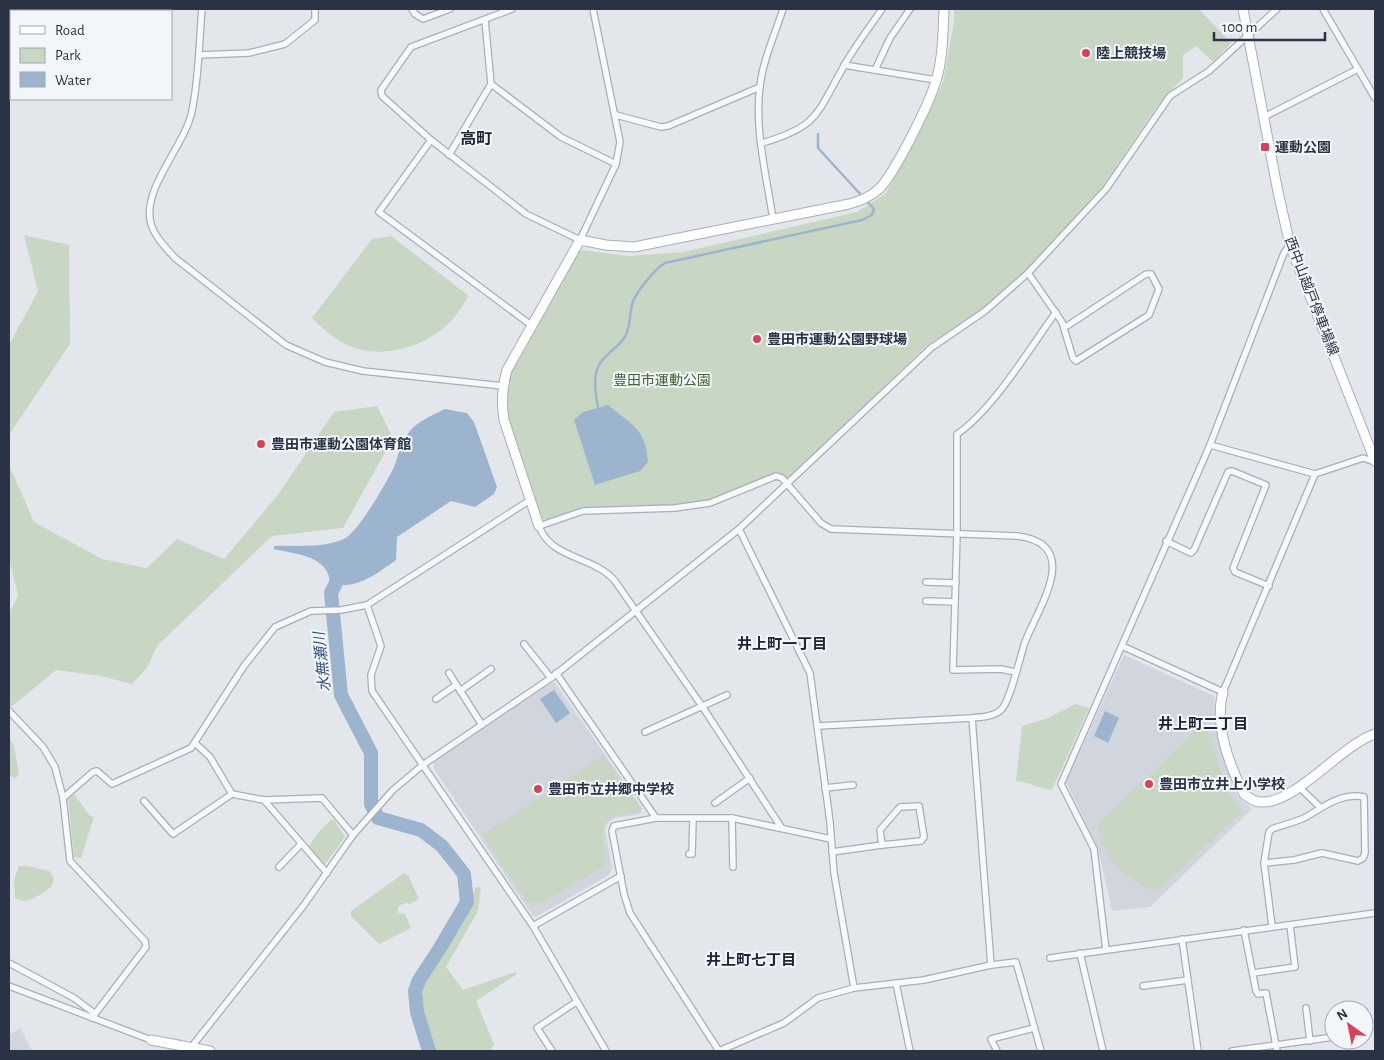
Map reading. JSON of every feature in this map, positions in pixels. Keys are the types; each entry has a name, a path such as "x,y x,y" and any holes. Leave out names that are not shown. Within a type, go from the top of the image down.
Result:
{"street":[{"path":"202,9 192,112 182,140 158,182 150,204 151,223 161,243 175,258 286,345 325,362 363,371 503,386"},
{"path":"199,55 249,53 285,44 315,20 315,9"},
{"path":"412,9 415,14 423,18 450,9"},
{"path":"512,9 410,47 381,90 382,96 449,155 526,214 580,240 634,247 849,204 871,196 888,178 922,114 936,80 942,42 944,9"},
{"path":"593,9 616,115 620,142 616,164 580,240 507,370 501,404 504,420 545,539 553,547 599,567 608,573 636,608 781,827"},
{"path":"773,220 760,126 760,87 763,68 783,9"},
{"path":"762,143 793,134 814,118 824,104 844,65 882,9"},
{"path":"875,70 890,38 910,9"},
{"name":"西中山越戸停車場線","path":"1243,9 1290,245 1375,461"},
{"path":"189,1050 304,905 353,834 402,781 554,676 636,608 738,529 931,348 985,311 1028,273 1106,189 1170,96 1209,71 1277,9"},
{"path":"1323,9 1375,98"},
{"path":"449,155 491,84 485,20"},
{"path":"844,65 936,80"},
{"path":"1264,117 1358,69"},
{"path":"491,84 561,137 616,164"},
{"path":"616,115 661,127 668,126 760,87"},
{"path":"431,140 379,212 531,325"},
{"path":"1106,950 1094,849 1061,784 1166,541 1210,445 1284,253 1290,245"},
{"path":"1028,273 1056,312 1064,328 1073,358 1076,361 1149,315 1159,289 1151,274 1146,274 1064,328"},
{"path":"1015,672 1001,669 953,670 957,534 956,434 971,425 1056,312"},
{"path":"1210,445 1315,474 1363,458 1375,461"},
{"path":"1166,541 1191,553 1194,550 1228,472 1232,470 1266,485 1233,568 1235,572 1269,586"},
{"path":"1315,474 1223,692 1219,713 1222,729 1231,764 1244,794 1260,802 1269,802 1299,787 1342,753 1366,737 1375,734"},
{"path":"539,526 583,512 675,508 710,503 776,476 786,483 821,523 830,530 957,534 1032,539 1042,544 1050,556 1054,576 1026,641 1008,698 1000,711 995,714 972,718 818,726"},
{"path":"63,798 93,772 97,772 112,784 192,748 244,666 266,635 275,626 292,618 319,610 341,610 367,605 530,500"},
{"path":"738,529 810,673 832,852 854,988"},
{"path":"926,582 956,584"},
{"path":"926,601 955,602"},
{"path":"367,605 381,646 371,675 372,691 424,764 533,926 606,1051"},
{"path":"524,644 554,676 656,818"},
{"path":"1122,646 1223,692"},
{"path":"460,691 491,669"},
{"path":"448,673 482,725"},
{"path":"436,699 456,685"},
{"path":"646,732 727,695"},
{"path":"9,711 43,747 55,767 63,798 70,862 145,941 146,947 93,1016"},
{"path":"972,718 991,965"},
{"path":"196,744 210,757 232,794"},
{"path":"714,803 750,778"},
{"path":"825,788 853,785"},
{"path":"1299,787 1320,807"},
{"path":"144,800 173,834 232,794 264,800 322,798 353,834"},
{"path":"1264,863 1288,861 1322,853 1358,861 1363,858 1364,797 1357,796 1320,807 1307,816 1269,832 1264,863 1272,926"},
{"path":"264,800 327,873"},
{"path":"832,852 921,841 924,837 922,808 920,806 900,807 880,830 882,845"},
{"path":"831,839 732,818 656,818 614,826 612,831 630,913 719,1051 784,1023 813,1000 854,988 924,980 991,965 1016,962 1041,1051"},
{"path":"732,818 733,867"},
{"path":"689,854 692,854 693,819"},
{"path":"279,867 301,844"},
{"path":"533,926 621,876"},
{"path":"1050,958 1375,913"},
{"path":"1253,973 1295,967 1290,925"},
{"path":"1244,930 1256,991 1258,994 1266,993 1276,1049"},
{"path":"1182,939 1198,1051"},
{"path":"1080,953 1103,1051"},
{"path":"9,963 74,998 93,1016"},
{"path":"1143,986 1188,980"},
{"path":"896,983 910,1051"},
{"path":"9,986 93,1016 151,1040 189,1050 210,1051"},
{"path":"552,1051 537,1028 576,1002"},
{"path":"1306,1008 1310,1041"},
{"path":"997,1051 992,1040 1034,1028"},
{"path":"1236,1051 1276,1049 1324,1039"}],"shaded area":[{"name":"豊田市立井上小学校","path":"1124,655 1214,696 1216,726 1232,785 1239,798 1252,809 1150,907 1112,911 1098,848 1066,782"},
{"name":"豊田市立井郷中学校","path":"551,683 555,683 643,809 640,814 615,818 607,824 605,829 612,868 609,875 536,917 533,916 434,769 434,762"},
{"path":"21,1029 32,1051 9,1051 9,1034"}],"green space":[{"name":"豊田市運動公園","path":"954,9 1199,9 1231,43 1213,62 1196,46 1183,55 1183,78 1158,105 1103,186 1025,274 977,313 926,346 788,479 780,474 703,503 588,513 540,520 506,411 510,375 580,250 629,256 683,252 857,212 885,194 916,140 943,82 954,22"},
{"path":"24,235 69,245 70,344 9,435 9,345 38,291"},
{"path":"391,236 469,296 451,321 429,338 415,345 386,351 358,349 336,338 312,318 372,239"},
{"path":"377,406 393,438 343,528 272,536 157,646 147,668 132,684 101,676 56,670 11,707 9,705 9,614 18,595 9,558 9,465 34,522 102,559 147,568 177,539 224,559 277,496 334,412"},
{"path":"1075,704 1089,708 1052,790 1016,781 1022,726 1048,718"},
{"path":"1200,726 1207,726 1227,793 1243,811 1157,891 1133,880 1112,861 1103,844 1098,824"},
{"path":"9,738 14,746 19,774 16,778 9,776"},
{"path":"604,755 641,808 639,812 614,817 603,827 605,866 542,903 528,903 482,835"},
{"path":"74,794 90,816 94,817 81,858 74,857 68,798"},
{"path":"331,820 334,820 345,837 326,863 322,864 308,848 317,834"},
{"path":"19,866 50,871 54,879 52,886 30,900 25,901 15,898 14,880"},
{"path":"404,873 408,875 419,899 398,907 398,913 405,914 411,928 379,944 351,916 351,911"},
{"path":"476,887 481,887 478,911 446,967 463,990 515,972 517,974 476,1001 494,1044 490,1051 436,1051 417,996 422,982 457,927"}],"water":[{"path":"608,405 631,423 641,435 647,451 648,462 640,471 595,485 574,420 583,412"},
{"path":"445,409 467,413 474,422 497,487 494,494 475,507 451,501 397,537 396,560 373,576 357,583 339,585 330,583 324,567 318,562 301,555 274,549 274,546 321,545 347,537 366,515 379,493 394,467 402,444 409,432 421,421"},
{"path":"554,690 570,713 556,723 540,699"},
{"path":"1105,711 1119,718 1108,743 1094,736"}],"waterway":[{"path":"598,408 595,384 599,365 626,334 632,305 641,288 665,263 862,220 872,215 874,209 818,148 818,134"},
{"name":"水無瀬川","path":"344,567 331,593 341,695 371,753 371,804 378,818 421,830 442,846 464,874 467,902 419,980 415,991 417,1012 429,1051"}],"place":[{"name":"陸上競技場","path":"1086,53"},
{"name":"運動公園","path":"1265,147"},
{"name":"豊田市運動公園野球場","path":"757,339"},
{"name":"豊田市運動公園体育館","path":"261,444"},
{"name":"豊田市立井上小学校","path":"1149,784"},
{"name":"豊田市立井郷中学校","path":"538,789"}],"district":[{"name":"高町","path":"476,138"},
{"name":"井上町一丁目","path":"782,644"},
{"name":"井上町二丁目","path":"1203,724"},
{"name":"井上町七丁目","path":"751,960"}]}
